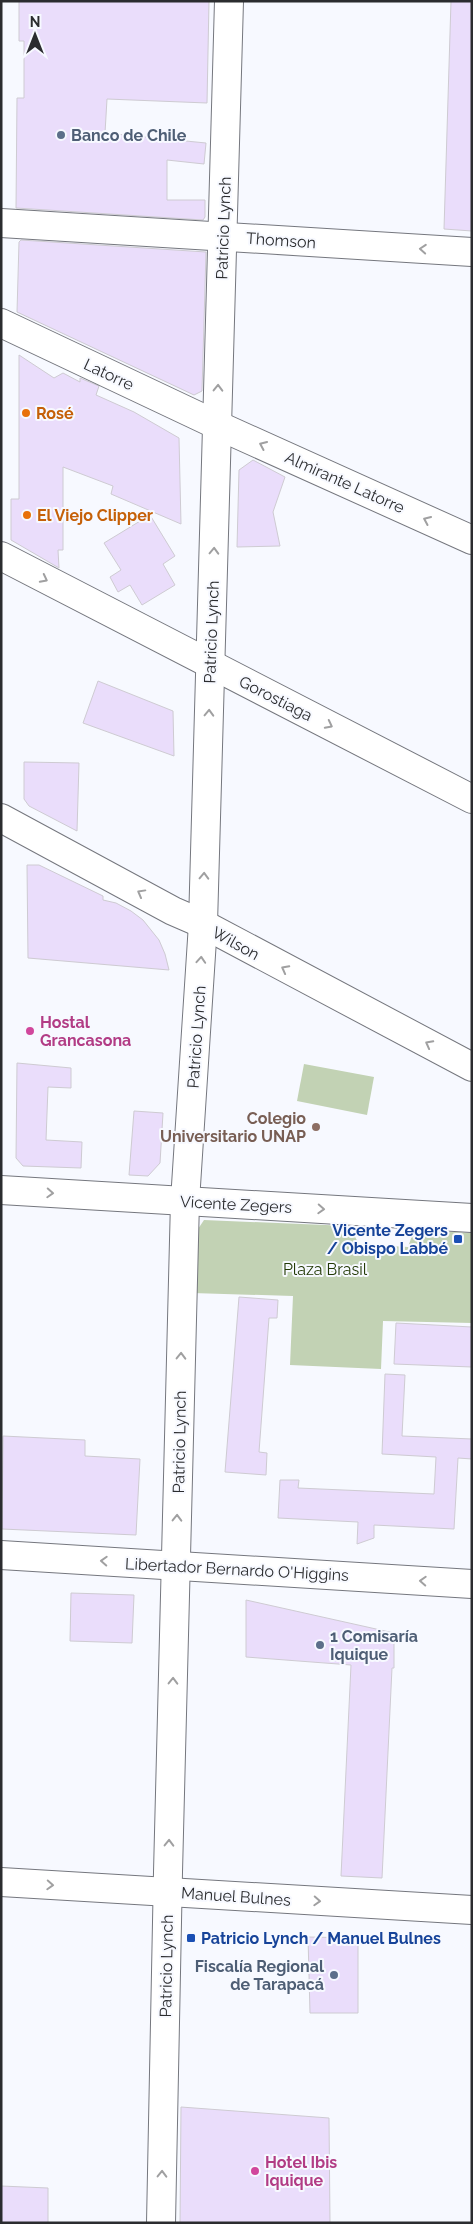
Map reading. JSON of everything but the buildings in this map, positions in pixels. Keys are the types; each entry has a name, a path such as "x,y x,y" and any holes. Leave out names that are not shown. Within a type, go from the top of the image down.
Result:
{"street":[{"name":"Patricio Lynch","path":"161,2223 167,1892 185,1201 203,924 229,1"},
{"name":"Thomson","path":"1,223 472,252"},
{"name":"Latorre","path":"1,323 217,425"},
{"name":"Almirante Latorre","path":"217,425 472,540"},
{"name":"Gorostiaga","path":"1,556 472,799"},
{"name":"Wilson","path":"1,818 173,911 203,924 472,1067"},
{"name":"Vicente Zegers","path":"1,1190 472,1218"},
{"name":"Libertador Bernardo O'Higgins","path":"1,1555 472,1584"},
{"name":"Manuel Bulnes","path":"1,1882 472,1910"}],"green space":[{"path":"304,1064 374,1077 367,1115 297,1101"},
{"name":"Plaza Brasil","path":"204,1220 349,1226 359,1244 408,1247 414,1230 472,1233 472,1323 383,1321 381,1369 290,1365 293,1296 192,1293 196,1232"}],"place":[{"name":"Banco de Chile","path":"61,135"},
{"name":"Rosé","path":"26,413"},
{"name":"El Viejo Clipper","path":"27,515"},
{"name":"Hostal Grancasona","path":"30,1031"},
{"name":"Colegio Universitario UNAP","path":"316,1127"},
{"name":"Vicente Zegers / Obispo Labbé","path":"458,1239"},
{"name":"1 Comisaría Iquique","path":"320,1645"},
{"name":"Patricio Lynch / Manuel Bulnes","path":"191,1938"},
{"name":"Fiscalía Regional de Tarapacá","path":"334,1975"},
{"name":"Hotel Ibis Iquique","path":"255,2171"}]}
